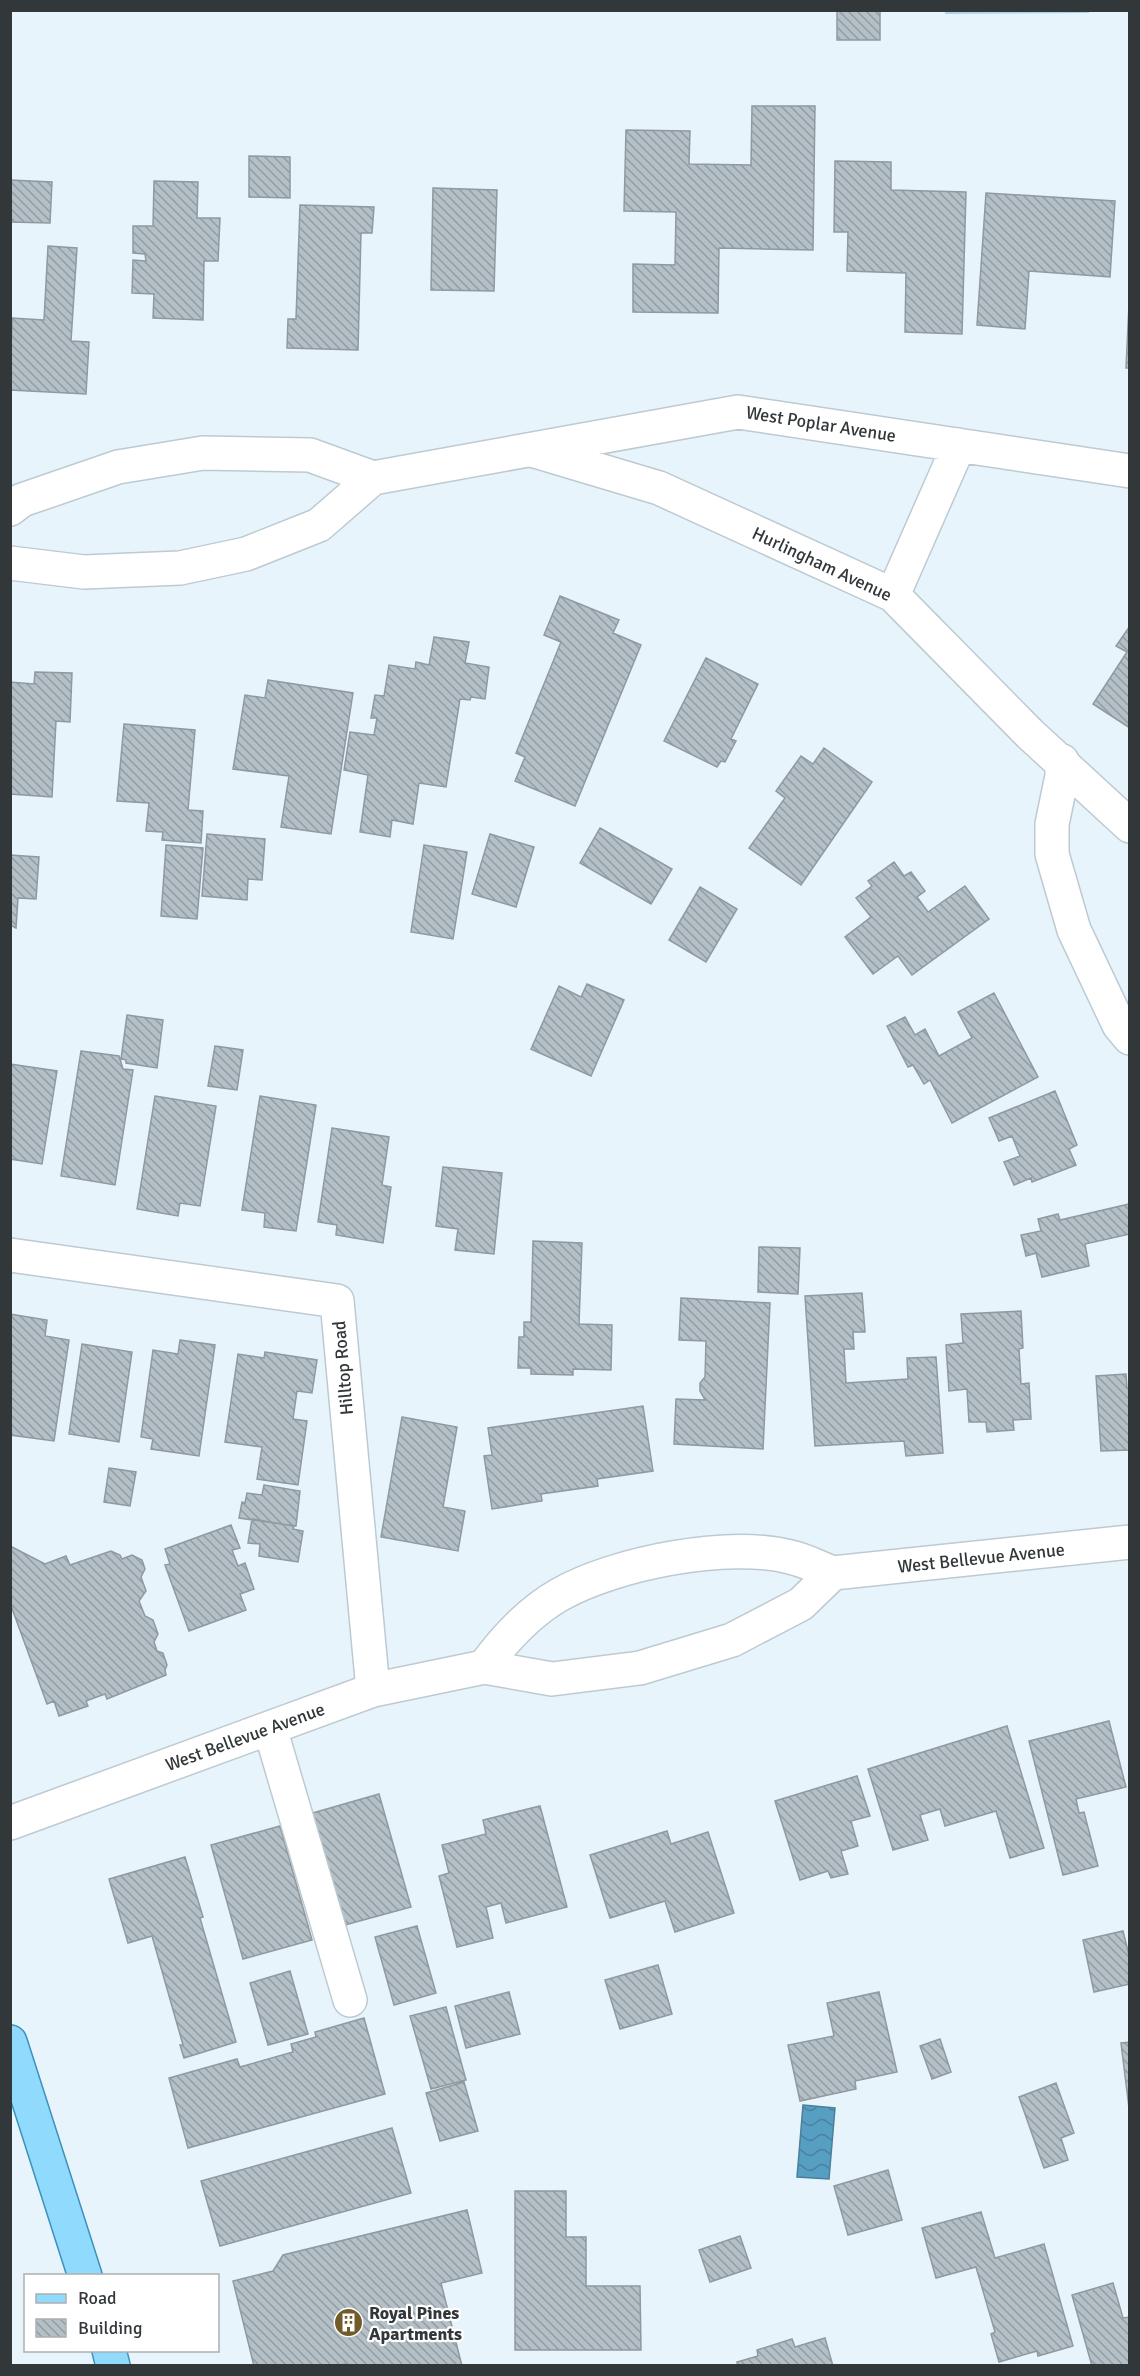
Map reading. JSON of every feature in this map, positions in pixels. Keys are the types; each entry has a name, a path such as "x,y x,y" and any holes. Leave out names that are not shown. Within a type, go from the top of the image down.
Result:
{"main road":[{"path":"11,2047 84,2274"}],"street":[{"name":"West Poplar Avenue","path":"373,478 738,412 1130,471"},
{"path":"893,595 959,445"},
{"name":"Hurlingham Avenue","path":"531,449 659,488 893,595 1030,734 1130,826"},
{"path":"10,509 22,500 118,467 203,453 310,455 373,478 319,525 246,554 180,568 84,572 10,563"},
{"path":"1062,761 1062,776 1052,824 1052,854 1074,930 1119,1025 1130,1038"},
{"name":"Hilltop Road","path":"10,1255 337,1301 373,1690"},
{"name":"West Bellevue Avenue","path":"484,1667 521,1622 560,1594 612,1573 674,1557 736,1551 790,1556 833,1573 1130,1542"},
{"name":"West Bellevue Avenue","path":"10,1823 373,1690 484,1667 552,1679 640,1668 732,1640 801,1604 833,1573"},
{"path":"270,1728 350,2000"}],"shaded area":[{"path":"1089,10 1089,13 945,14 945,11"}],"water":[{"path":"803,2105 835,2108 829,2179 797,2177"}],"building":[{"path":"837,10 880,10 880,40 837,40"},
{"path":"752,106 815,106 813,250 719,248 718,313 633,312 633,264 675,265 676,212 624,211 626,130 690,131 689,164 751,165"},
{"path":"249,156 290,157 290,198 249,197"},
{"path":"835,161 891,162 891,190 966,192 962,334 905,332 906,273 847,271 848,232 834,232"},
{"path":"10,180 52,182 50,223 10,222"},
{"path":"154,181 198,182 197,218 220,218 218,261 204,261 203,320 153,318 154,294 132,293 133,260 146,261 145,254 133,253 133,226 153,226"},
{"path":"433,188 497,190 494,291 431,290"},
{"path":"986,193 1115,201 1110,277 1029,271 1025,329 977,325"},
{"path":"300,205 374,207 372,233 361,233 358,350 287,348 288,319 296,319"},
{"path":"48,246 77,248 71,341 89,342 86,394 10,390 12,318 44,320"},
{"path":"1130,283 1130,368 1126,368"},
{"path":"560,596 619,620 613,633 641,645 575,806 515,781 525,757 516,753 561,642 544,635"},
{"path":"1130,626 1130,728 1093,704 1127,652 1116,646"},
{"path":"434,637 469,642 465,663 489,667 485,699 471,697 470,700 460,699 446,787 419,783 413,824 392,820 390,837 360,832 368,775 344,770 350,732 374,735 377,718 371,718 375,695 384,696 389,665 415,669 416,662 429,665"},
{"path":"706,658 758,684 731,739 736,741 725,762 721,761 717,767 664,741"},
{"path":"35,672 72,673 70,722 56,721 52,797 10,794 10,682 34,684"},
{"path":"268,680 353,693 331,834 281,827 289,776 233,769 245,695 265,698"},
{"path":"124,724 195,730 188,810 203,811 201,843 162,840 163,832 146,831 149,803 117,801"},
{"path":"824,748 872,782 801,885 749,848 785,798 776,791 801,756 813,764"},
{"path":"600,828 672,869 651,904 580,863"},
{"path":"207,834 265,839 262,880 248,879 247,900 202,896"},
{"path":"490,834 534,847 516,907 472,894"},
{"path":"166,845 203,848 197,919 161,916"},
{"path":"424,845 467,852 453,939 411,932"},
{"path":"10,855 39,857 36,899 18,898 16,928 10,925"},
{"path":"894,862 904,876 911,872 925,891 917,897 928,912 965,886 989,919 912,975 898,956 873,974 845,937 871,917 856,898 872,886 868,881"},
{"path":"700,887 737,909 706,962 669,940"},
{"path":"587,984 624,1000 591,1076 531,1049 559,986 581,997"},
{"path":"994,993 1038,1077 952,1123 930,1080 924,1084 913,1065 908,1067 887,1026 905,1017 915,1035 925,1029 939,1056 972,1038 958,1012"},
{"path":"127,1015 163,1020 157,1068 126,1063 126,1060 121,1059"},
{"path":"215,1046 243,1050 237,1090 208,1086"},
{"path":"81,1051 119,1056 123,1069 133,1070 115,1185 61,1176"},
{"path":"10,1064 57,1071 42,1164 10,1159"},
{"path":"1055,1091 1077,1145 1069,1149 1076,1165 1032,1182 1031,1178 1014,1185 1004,1162 1020,1156 1012,1136 999,1141 989,1118"},
{"path":"155,1096 216,1106 200,1206 180,1203 178,1216 137,1209"},
{"path":"260,1096 316,1105 296,1231 264,1227 265,1213 242,1210"},
{"path":"332,1128 389,1137 382,1185 391,1187 383,1243 336,1235 337,1225 318,1222"},
{"path":"443,1167 502,1173 494,1254 455,1250 458,1229 436,1226"},
{"path":"1129,1204 1130,1234 1085,1244 1089,1266 1042,1277 1036,1253 1026,1256 1021,1235 1041,1231 1038,1219 1058,1214 1060,1220"},
{"path":"533,1241 582,1243 579,1324 612,1325 611,1370 573,1369 573,1375 531,1374 531,1368 518,1368 519,1337 524,1337 524,1322 531,1322"},
{"path":"759,1247 800,1248 798,1294 758,1292"},
{"path":"862,1293 865,1332 853,1332 854,1349 844,1349 846,1383 908,1379 907,1358 936,1357 943,1453 906,1456 904,1441 815,1446 805,1296"},
{"path":"681,1298 770,1303 763,1449 674,1444 676,1399 705,1400 700,1391 700,1383 705,1377 706,1341 679,1340"},
{"path":"1021,1311 1023,1348 1019,1349 1021,1384 1029,1383 1031,1419 1013,1420 1014,1430 987,1432 986,1422 969,1422 967,1389 949,1391 946,1345 963,1343 961,1314"},
{"path":"10,1314 47,1320 45,1336 69,1340 54,1441 10,1435"},
{"path":"180,1340 215,1345 199,1456 151,1449 153,1439 141,1437 153,1350 178,1354"},
{"path":"82,1344 132,1352 119,1442 69,1434"},
{"path":"265,1352 317,1360 312,1393 297,1391 293,1419 307,1421 298,1485 257,1479 262,1447 225,1442 238,1354 264,1358"},
{"path":"1126,1374 1127,1388 1130,1388 1130,1450 1101,1451 1096,1376"},
{"path":"643,1406 653,1471 597,1479 598,1486 541,1494 542,1501 492,1509 484,1456 492,1455 488,1428"},
{"path":"402,1417 457,1427 443,1507 465,1511 458,1551 381,1537"},
{"path":"109,1468 136,1472 130,1506 104,1502"},
{"path":"264,1485 300,1491 296,1526 239,1518 242,1502 245,1503 247,1493 262,1495"},
{"path":"252,1519 294,1526 293,1529 303,1531 298,1562 259,1556 260,1544 248,1543"},
{"path":"231,1525 240,1548 232,1550 238,1566 245,1563 254,1589 240,1594 246,1610 189,1631 165,1565 170,1564 165,1549"},
{"path":"10,1546 45,1564 66,1556 70,1565 111,1551 120,1555 122,1559 132,1555 142,1560 145,1569 141,1577 146,1591 139,1601 145,1616 153,1620 158,1634 154,1642 157,1651 163,1653 167,1665 166,1675 107,1699 105,1694 86,1701 88,1706 59,1716 54,1701 47,1704 10,1603"},
{"path":"1109,1721 1126,1787 1076,1799 1079,1813 1084,1812 1098,1866 1063,1875 1029,1741"},
{"path":"1007,1726 1044,1848 1010,1858 996,1811 945,1826 940,1809 920,1815 928,1840 893,1850 868,1769"},
{"path":"857,1776 870,1816 851,1821 858,1846 841,1851 848,1874 831,1878 828,1871 800,1880 775,1801"},
{"path":"379,1794 411,1907 341,1926 309,1814"},
{"path":"540,1806 567,1907 506,1923 501,1903 486,1907 493,1938 457,1947 439,1876 449,1873 442,1845 486,1834 483,1820"},
{"path":"280,1826 312,1940 243,1959 211,1845"},
{"path":"667,1831 671,1844 708,1832 734,1913 675,1932 665,1901 610,1918 590,1855"},
{"path":"185,1857 236,2042 184,2058 180,2045 183,2045 152,1936 128,1943 109,1879"},
{"path":"417,1926 436,1993 394,2005 375,1937"},
{"path":"1123,1931 1130,1959 1130,1984 1094,1992 1083,1940"},
{"path":"658,1965 672,2014 620,2029 605,1980"},
{"path":"290,1971 308,2034 268,2045 250,1983"},
{"path":"509,1992 520,2034 466,2048 455,2006"},
{"path":"879,1992 897,2072 855,2081 856,2089 800,2101 788,2045 834,2036 827,2003"},
{"path":"446,2007 466,2080 431,2089 410,2016"},
{"path":"364,2018 385,2094 188,2148 169,2078 237,2059 240,2067 293,2052 291,2044 316,2037 315,2032"},
{"path":"940,2039 951,2072 932,2079 920,2046"},
{"path":"1130,2042 1130,2108 1129,2108 1121,2043"},
{"path":"464,2082 478,2131 440,2141 426,2093"},
{"path":"1056,2083 1074,2133 1061,2138 1068,2160 1044,2168 1019,2097"},
{"path":"392,2128 411,2193 220,2246 201,2181"},
{"path":"888,2170 902,2220 848,2235 834,2186"},
{"path":"515,2191 566,2191 566,2237 586,2237 586,2286 640,2286 641,2350 515,2350"},
{"name":"Royal Pines Apartments","path":"467,2210 482,2273 441,2283 462,2366 345,2366 345,2364 337,2366 254,2366 233,2281 273,2271 283,2255"},
{"path":"981,2212 995,2258 1044,2244 1073,2346 1038,2356 1037,2351 999,2362 991,2334 995,2332 976,2267 936,2278 922,2228"},
{"path":"740,2236 751,2268 710,2282 699,2250"},
{"path":"1113,2283 1123,2318 1130,2317 1130,2366 1092,2366 1072,2295"},
{"path":"825,2338 833,2366 738,2366 737,2362 758,2356 757,2350 792,2339 795,2347"}],"place":[{"name":"Royal Pines Apartments","path":"348,2323"}]}
